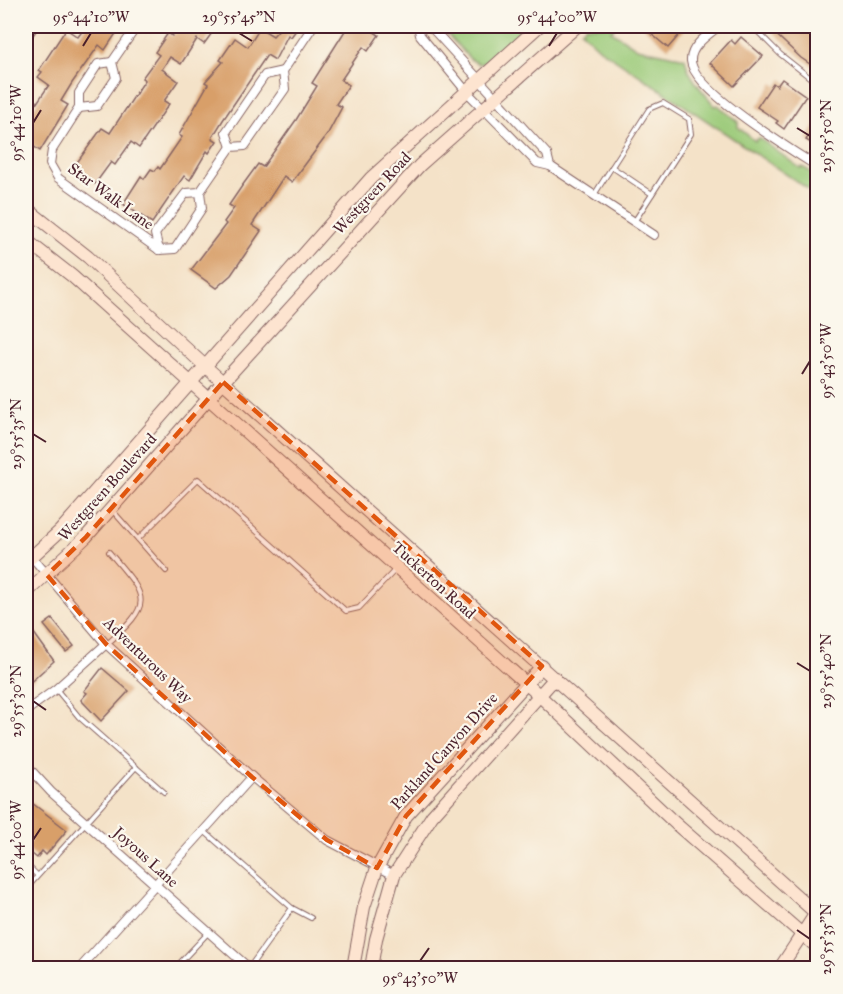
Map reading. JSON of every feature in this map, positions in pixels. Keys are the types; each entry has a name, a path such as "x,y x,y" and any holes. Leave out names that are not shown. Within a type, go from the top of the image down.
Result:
{"street":[{"path":"112,62 116,78 97,106 79,108 79,93 98,64 112,62 137,26"},
{"path":"231,147 245,146 285,89 283,71 313,26"},
{"path":"418,26 420,35 466,91 537,163 550,166 654,235"},
{"path":"430,26 494,99 547,154 550,166"},
{"name":"Westgreen Road","path":"190,383 371,178 539,26"},
{"name":"Westgreen Road","path":"208,399 398,188 483,108 577,26"},
{"path":"719,26 698,44 691,61 702,80 750,124 818,167"},
{"path":"231,147 226,132 265,75 283,71"},
{"name":"Star Walk Lane","path":"79,108 52,150 50,164 58,178 159,250"},
{"path":"200,192 186,193 155,234 159,250 174,249 202,208 200,192 231,147"},
{"name":"Tuckerton Road","path":"26,208 88,257 206,367 817,912"},
{"name":"Tuckerton Road","path":"26,240 72,276 540,696 676,824 818,948"},
{"name":"Westgreen Boulevard","path":"29,560 60,531 190,383"},
{"name":"Westgreen Boulevard","path":"26,593 47,575 111,509 208,399"},
{"name":"Adventurous Way","path":"29,560 47,575 106,644 252,777 327,840 376,868 394,875"},
{"path":"26,711 56,689 106,644"},
{"name":"Parkland Canyon Drive","path":"354,969 364,907 376,868 406,816 542,666"},
{"path":"371,969 376,939 394,875 432,816 555,678"},
{"name":"Joyous Lane","path":"26,765 154,885 249,968"},
{"path":"80,969 252,777"},
{"path":"780,969 817,912"},
{"path":"812,969 818,960"}],"lane":[{"path":"752,26 780,54 818,84"},
{"path":"594,195 649,109 663,103 689,119 691,135 634,222"},
{"path":"612,167 652,194"},
{"path":"138,539 198,479 345,611 359,608 396,568"},
{"path":"111,509 166,571"},
{"path":"106,644 132,622 141,608 142,597 132,579 109,552"},
{"path":"56,689 79,717 164,792"},
{"path":"26,889 136,767"},
{"path":"204,830 292,908 311,918"},
{"path":"26,864 37,875"},
{"path":"249,968 292,908"},
{"path":"175,969 208,932"}],"highlighted area":[{"path":"223,382 542,666 406,816 377,868 327,840 252,777 106,644 47,575 86,537"}],"green space":[{"path":"440,26 531,26 492,61 479,64 470,59"},
{"path":"586,26 616,26 611,31 637,48 685,58 689,71 701,89 715,106 718,105 738,122 738,127 755,141 759,138 800,168 803,167 817,176 817,195 600,49 581,31"}],"building":[{"path":"26,26 39,26 26,46"},
{"path":"86,26 121,26 105,50 99,45 72,83 61,101 68,105 40,151 26,141 26,119 49,85 38,77 42,72 39,70 66,29 78,37"},
{"path":"180,26 217,26 204,44 197,39 181,64 170,57 162,69 178,81 164,101 169,104 139,148 131,142 115,165 111,162 95,184 73,168 102,128 110,133 145,80 142,78 159,55 155,52 168,33 172,36"},
{"path":"282,26 299,26 291,37 288,35 275,60 267,55 212,138 217,141 209,153 207,151 190,180 184,176 152,223 123,204 141,176 144,179 151,169 155,171 158,167 160,169 182,137 179,135 208,84 205,82 223,62 220,60 235,38 248,47 260,28 273,36"},
{"path":"348,26 365,26 379,35 368,51 363,47 341,80 349,85 336,104 342,107 327,135 292,182 284,176 252,225 261,231 231,275 216,288 191,270 226,224 224,222 234,208 229,205 242,186 258,164 263,167 296,120 317,86 312,83"},
{"path":"642,26 687,26 668,48"},
{"path":"767,26 807,26 818,35 818,60 813,66 801,58"},
{"path":"741,37 763,56 734,86 710,63 731,40 735,44"},
{"path":"782,79 806,96 784,129 776,123 778,121 757,107 773,83 777,86"},
{"path":"818,122 818,147 806,140"},
{"path":"52,619 74,646 66,652 44,625"},
{"path":"31,629 54,661 26,686 26,632"},
{"path":"102,668 129,691 101,721 81,700 87,693 84,691"},
{"path":"32,803 67,830 46,855 42,851 37,858 26,849 32,839 26,834 26,812"}]}
